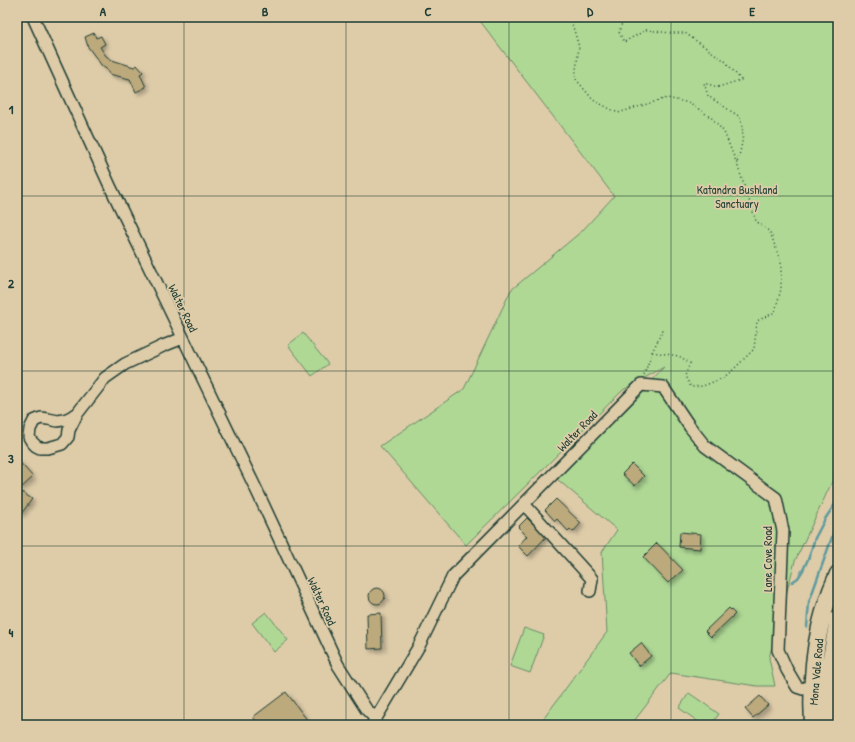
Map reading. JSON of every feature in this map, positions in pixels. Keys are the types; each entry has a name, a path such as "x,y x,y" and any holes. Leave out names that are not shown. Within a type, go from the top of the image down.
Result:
{"highway":[{"name":"Mona Vale Road","path":"813,725 812,686 815,653 825,610 838,574"},
{"name":"Mona Vale Road","path":"829,725 827,681 838,619"}],"street":[{"name":"Walter Road","path":"33,17 110,186 257,491 338,666 366,709 372,715 374,721"},
{"path":"77,414 105,378 125,364 183,338"},
{"name":"Walter Road","path":"374,721 419,646 453,576 641,385"},
{"name":"Lane Cove Road","path":"641,385 663,387 704,446 776,498 783,531 778,650 797,687 803,689 812,686"},
{"path":"524,504 592,579 590,591"}],"path":[{"path":"570,17 579,47 575,78 592,100 618,113 667,98 690,103 713,119 724,132 737,164 756,221 770,232 781,263 781,289 775,312 757,321 754,349 731,372 722,378 703,386 691,387 684,376 690,363 679,356 652,352"},
{"path":"624,17 619,32 624,42 646,30 685,33 725,61 741,80 718,87 704,83 708,96 740,117 743,128 743,140 737,164"},
{"path":"641,385 652,352 664,328"},
{"path":"731,372 734,375"}],"green space":[{"name":"Katandra Bushland Sanctuary","path":"477,17 838,17 838,469 795,561 769,658 775,686 757,686 671,673 631,725 539,725 607,632 602,552 617,530 557,479 664,367 623,390 466,545 380,446 464,389 511,290 582,231 614,196"},
{"path":"303,333 328,364 312,376 288,345"},
{"path":"266,612 288,640 274,652 252,623"},
{"path":"524,628 544,635 530,673 510,666"},
{"path":"689,693 719,714 711,725 703,725 679,708"}],"building":[{"path":"94,33 96,38 101,36 105,44 100,47 106,56 112,60 134,67 137,65 143,72 140,74 146,87 136,92 130,79 109,74 109,71 102,66 88,47 85,37"},
{"path":"17,459 33,477 21,488 17,484"},
{"path":"632,464 644,476 635,486 622,474"},
{"path":"22,492 32,499 21,514 17,511 17,499"},
{"path":"556,499 581,523 573,532 570,529 568,531 557,519 555,521 545,510"},
{"path":"527,518 546,537 528,556 518,546 527,536 518,527"},
{"path":"680,532 701,534 700,549 679,547"},
{"path":"657,543 683,570 668,583 643,557"},
{"path":"374,588 380,588 385,593 383,602 380,604 374,604 369,599 369,593"},
{"path":"729,608 735,614 711,637 705,631"},
{"path":"381,613 382,648 368,649 367,614"},
{"path":"641,643 651,656 639,666 629,653"},
{"path":"286,692 308,721 303,725 259,725 253,717"},
{"path":"760,696 768,705 753,718 745,709"}],"waterway":[{"path":"792,582 798,578 803,570 815,538 825,519 838,500"},
{"path":"807,627 809,602 835,529 838,526"}]}
